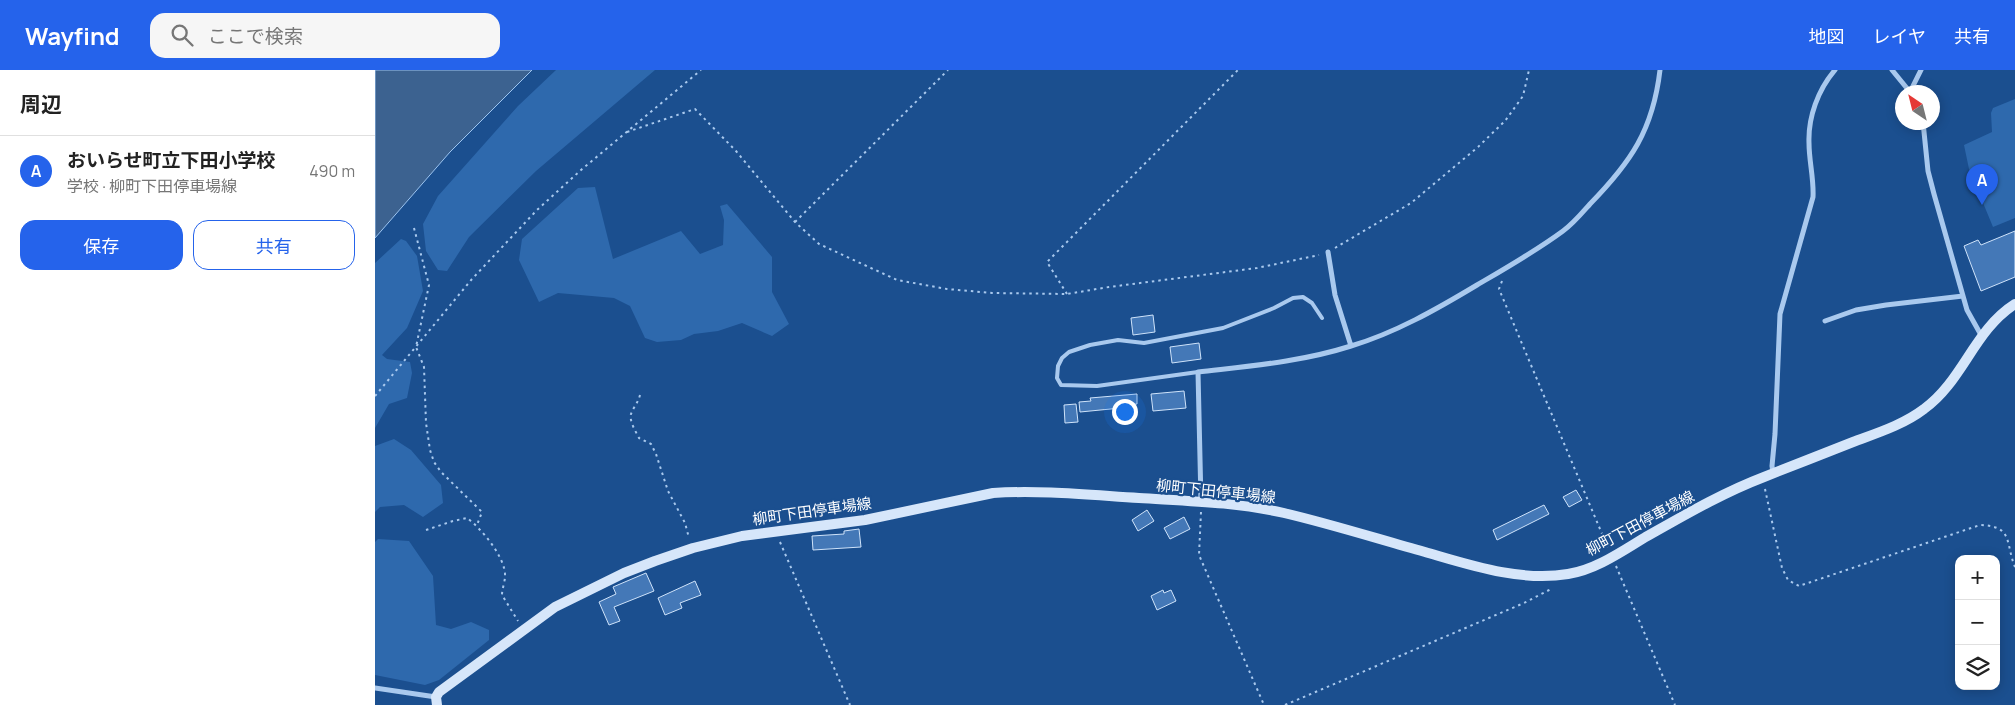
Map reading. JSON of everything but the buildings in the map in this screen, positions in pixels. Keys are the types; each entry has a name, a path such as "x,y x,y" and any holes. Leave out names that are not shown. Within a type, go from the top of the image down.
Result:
{"main road":[{"name":"柳町下田停車場線","path":"437,701 439,692 555,607 624,573 693,548 742,536 865,520 993,492 1051,493 1201,502 1249,507 1284,513 1478,568 1519,575 1569,574 1612,557 1685,515 1762,477 1889,428 1924,409 1940,395 1981,335 1997,317 2015,304"}],"street":[{"path":"1201,502 1198,372 1282,363 1351,346 1386,333 1440,307 1515,263 1565,230 1607,187 1628,161 1642,140 1657,95 1659,70"},
{"path":"1773,474 1780,314 1813,198 1814,182 1809,144 1810,125 1818,97 1835,70"},
{"path":"1891,70 1904,85"},
{"path":"1914,85 1921,70"},
{"path":"1924,130 1928,171 1967,310 1981,335"},
{"path":"1328,252 1335,295 1351,346"},
{"path":"1825,321 1856,310 1963,296"},
{"path":"375,688 437,701"}],"lane":[{"path":"1198,372 1097,386 1061,385 1057,378 1061,358 1069,352 1090,344 1118,340 1144,343 1223,328 1274,308 1293,298 1303,297 1312,303 1321,318"}],"path":[{"path":"375,396 472,279 537,210 701,70"},
{"path":"795,222 948,70"},
{"path":"1067,294 1047,262 1238,70"},
{"path":"627,132 695,109 736,152 795,222 819,244 897,280 947,289 992,293 1067,294 1109,286 1257,268 1312,258 1328,252 1411,203 1478,147 1505,121 1523,96 1529,70"},
{"path":"414,228 429,285 416,347 423,367 426,423 430,450 434,462 452,484 482,512 477,525"},
{"path":"1503,279 1499,289 1675,705"},
{"path":"640,396 638,404 631,415 631,420 639,438 651,444 656,454 668,491 685,524 693,548"},
{"path":"1762,477 1782,568 1788,580 1799,586 1980,526 1992,526 2001,529 2006,535 2015,566"},
{"path":"1201,502 1199,555 1264,705"},
{"path":"425,530 467,518 477,525 490,542 503,568 505,575 502,595 505,602 524,629"},
{"path":"775,531 850,705"},
{"path":"1285,705 1524,603 1560,584 1569,574"}],"shaded area":[{"path":"375,70 532,70 450,152 375,238"},
{"path":"556,70 655,70 536,171 469,237 447,271 438,270 426,251 423,224 438,196 518,106"},
{"path":"2015,99 2015,218 1993,227 1969,169 1964,145 1992,132 1991,113 1993,108"},
{"path":"595,187 613,259 681,231 700,254 723,245 724,220 720,206 727,204 772,257 772,292 789,324 772,336 742,323 718,331 694,334 681,340 657,342 645,338 630,306 614,298 558,293 539,302 519,260 522,239 578,188"},
{"path":"401,239 406,241 417,256 423,291 407,328 382,355 387,359 410,362 412,373 407,398 389,404 375,428 375,263"},
{"path":"394,439 411,450 441,485 443,503 423,517 404,505 380,507 375,512 375,446"},
{"path":"378,539 409,541 433,576 436,625 451,629 471,622 489,630 489,640 439,680 425,685 375,675 375,542"}],"place":[{"name":"おいらせ町立下田小学校","path":"1982,205"}]}
